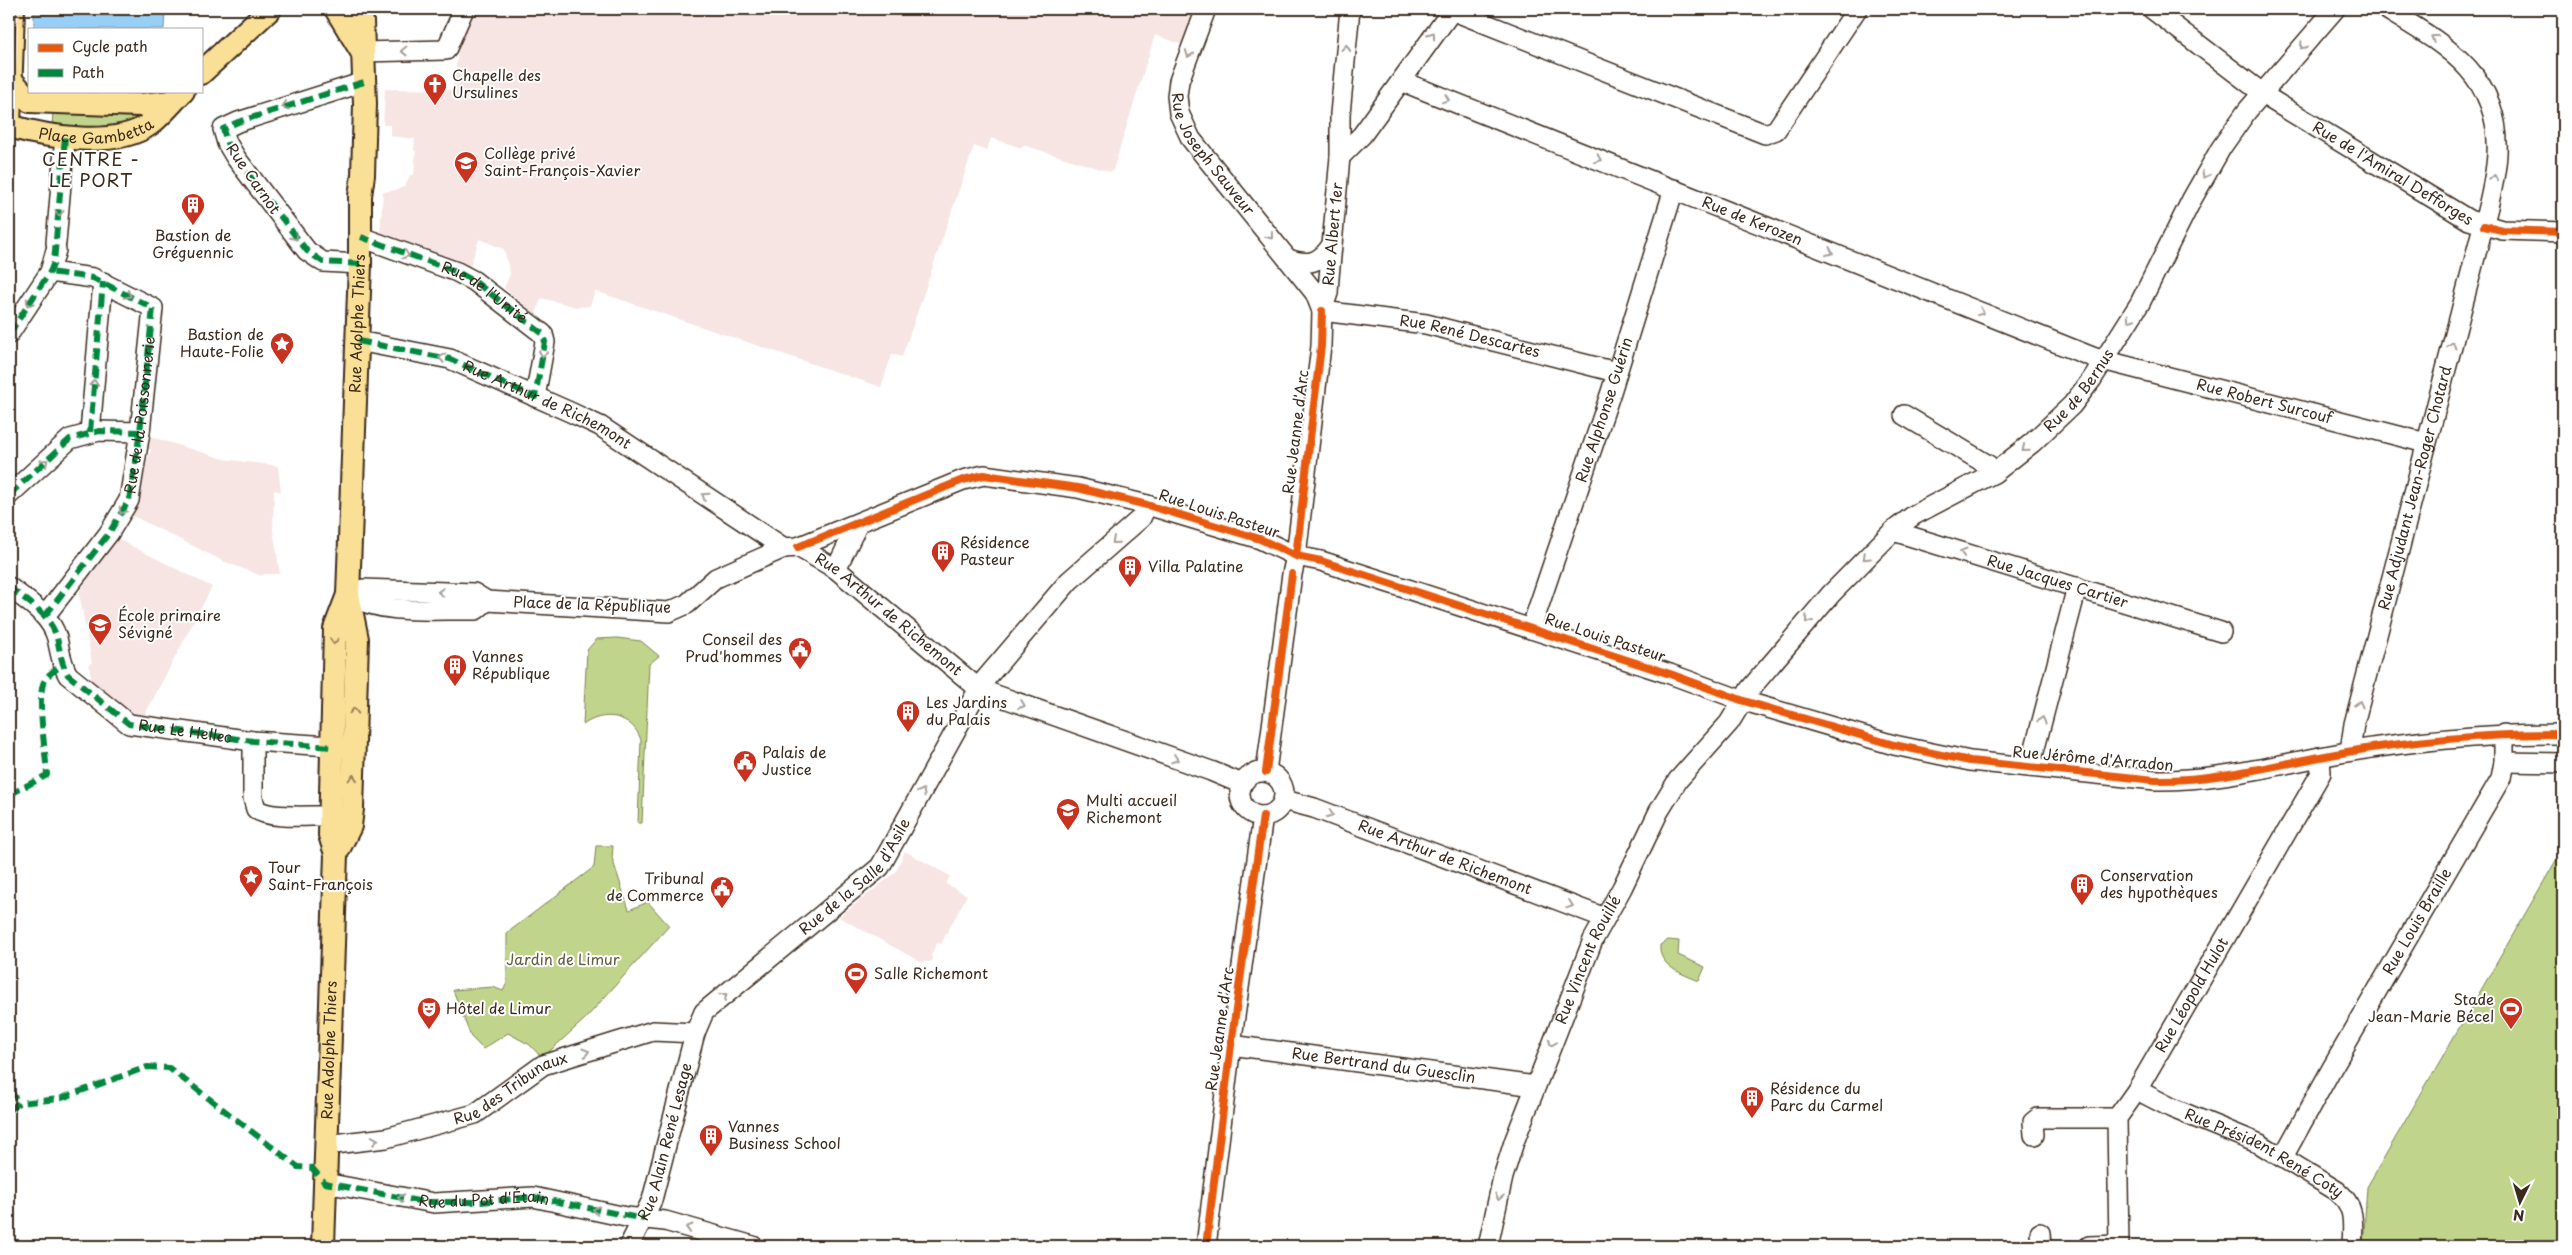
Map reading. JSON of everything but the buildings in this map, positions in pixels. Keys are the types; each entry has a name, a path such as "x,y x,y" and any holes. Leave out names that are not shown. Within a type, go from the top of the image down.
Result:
{"main road":[{"path":"9,126 13,9"},
{"path":"202,72 270,9"},
{"path":"336,9 362,52"},
{"name":"Rue Adolphe Thiers","path":"323,1246 333,990 336,854 330,835 330,816 341,747 335,629 348,595 358,341 361,237 360,196 363,174 364,82 362,21 358,9"},
{"path":"10,79 30,101"},
{"name":"Place Gambetta","path":"178,96 150,124 138,130 100,139 41,136 9,126 30,101 140,105 178,96"},
{"name":"Rue Adolphe Thiers","path":"336,854 350,826 354,769 341,747"}],"street":[{"path":"362,52 446,50 464,9"},
{"name":"Rue Joseph Sauveur","path":"1206,9 1179,81 1177,96 1179,113 1191,139 1314,293 1322,311"},
{"name":"Rue Albert 1er","path":"1322,311 1328,293 1350,9"},
{"path":"1340,157 1371,123 1452,9 1765,134 1776,130 1857,9"},
{"name":"Rue de l'Amiral Defforges","path":"2152,9 2262,93 2469,220 2502,230 2563,232"},
{"name":"Rue de Bernus","path":"1744,701 1750,689 1831,594 1893,530 1914,515 1994,473 2032,443 2072,405 2140,303 2205,173 2232,131 2262,93 2335,9"},
{"name":"Rue Adjudant Jean-Roger Chotard","path":"2350,751 2354,724 2484,226 2497,155 2496,131 2485,94 2473,74 2455,54 2386,9"},
{"name":"Rue de Kerozen","path":"1401,81 2103,361"},
{"name":"Rue Carnot","path":"360,264 323,262 307,252 236,158 227,143 223,129 238,122 364,82"},
{"path":"9,334 50,272 56,246 65,137"},
{"name":"Rue Alphonse Guérin","path":"1531,629 1674,189"},
{"name":"Rue de l'Unité","path":"361,237 457,272 474,281 542,334 545,342 535,398"},
{"path":"1288,259 1299,262 1312,262 1325,256 1331,246"},
{"path":"50,272 93,278 103,282 90,432"},
{"name":"Rue de la Poissonnerie","path":"45,616 108,533 129,500 140,432 153,308 103,282"},
{"name":"Rue René Descartes","path":"1322,311 1332,310 1426,324 1616,372"},
{"name":"Rue Jeanne d'Arc","path":"1266,772 1296,556 1321,346 1322,311"},
{"name":"Rue Arthur de Richemont","path":"358,341 450,359 600,426 791,548 836,569 978,689 1211,771 1242,784"},
{"name":"Rue Robert Surcouf","path":"2103,361 2426,443"},
{"path":"1904,415 1988,465 1994,473"},
{"path":"9,495 70,439 90,432 140,432"},
{"name":"Rue Louis Pasteur","path":"791,548 858,524 962,480 984,475 1068,486 1147,505 1260,540 1296,556 1321,561 1744,701"},
{"name":"Rue de la Salle d'Asile","path":"695,1033 704,1012 880,867 978,689 1069,581 1141,518 1147,505"},
{"path":"836,569 858,524"},
{"name":"Rue Jacques Cartier","path":"1893,530 2222,632"},
{"name":"Place de la République","path":"348,595 363,590 474,593 487,601 669,612 681,608 716,578 791,548"},
{"path":"2030,767 2077,586"},
{"path":"9,587 45,616"},
{"name":"Rue Le Hellec","path":"45,616 56,635 62,665 74,682 129,724 253,741 341,747"},
{"name":"Rue Jérôme d'Arradon","path":"1744,701 1900,746 1970,761 2184,780 2350,751 2504,734 2563,734"},
{"name":"Rue Vincent Rouillé","path":"1488,1246 1502,1177 1535,1086 1593,940 1667,796 1678,780 1729,724 1744,701"},
{"name":"Rue Louis Braille","path":"2283,1157 2332,1068 2501,778 2504,762 2504,734"},
{"path":"253,741 253,798 256,809 263,813 330,816"},
{"name":"Rue Léopold Hulot","path":"2117,1118 2137,1090 2321,773 2320,757"},
{"path":"2504,762 2563,763"},
{"path":"1255,772 1266,772 1279,779 1285,792 1284,800 1278,809 1264,816 1252,814 1244,806 1240,795 1242,784 1255,772"},
{"name":"Rue Arthur de Richemont","path":"1284,800 1314,808 1604,918"},
{"name":"Rue Jeanne d'Arc","path":"1206,1246 1231,1045 1264,816"},
{"name":"Rue des Tribunaux","path":"326,1145 386,1138 475,1114 543,1065 653,1031 695,1033"},
{"name":"Rue Alain René Lesage","path":"629,1246 652,1200 695,1033"},
{"name":"Rue Bertrand du Guesclin","path":"1231,1045 1535,1086"},
{"name":"Rue Président René Coty","path":"2137,1090 2172,1108 2260,1144 2283,1157 2347,1200 2353,1215 2352,1246"},
{"path":"2034,1135 2033,1122 2038,1118 2117,1118 2119,1246 2089,1246"},
{"name":"Rue du Pot d'Étain","path":"326,1183 434,1203 533,1197 644,1219 665,1221 753,1246"}],"shaded area":[{"path":"473,9 1199,9 1187,46 1155,35 1113,170 1110,172 1023,145 1022,148 991,138 987,151 974,146 902,357 892,354 881,387 595,291 590,306 577,307 541,298 536,315 504,288 510,274 504,249 479,239 468,273 388,244 380,233 383,192 397,190 405,186 410,175 414,175 416,151 414,150 415,139 390,136 391,125 383,125 385,89 453,90 460,36"},
{"path":"151,437 224,459 278,466 281,492 274,490 273,529 280,574 264,574 262,576 225,562 129,514 151,450 148,449"},
{"path":"114,537 212,587 143,718 131,713 92,683 89,664 92,663 79,593"},
{"path":"905,851 950,876 946,884 967,895 941,944 937,943 931,955 933,960 929,962 921,962 839,917 895,873"}],"green space":[{"path":"53,111 155,113 124,127 52,127"},
{"path":"617,638 641,641 659,656 649,664 642,823 638,823 641,740 637,731 624,720 608,716 599,717 583,725 587,650 597,639"},
{"name":"Jardin de Limur","path":"596,846 613,846 612,858 629,910 648,902 669,926 585,1019 542,1058 530,1045 508,1033 483,1049 471,1037 453,990 493,987 503,991 507,983 507,933 594,867"},
{"name":"Stade Jean-Marie Bécel","path":"2558,857 2563,857 2563,1246 2363,1246 2367,1187"},
{"path":"1668,940 1679,941 1678,955 1705,967 1699,981 1673,969 1663,959 1660,953 1660,945"}],"water":[{"path":"34,9 165,9 164,28 34,28"}],"marked path":[{"path":"360,264 323,262 307,251 236,158 227,143 223,129 238,122 364,82"},
{"path":"9,334 50,272 54,262 65,137"},
{"path":"358,341 450,359 535,397 545,342 543,334 474,281 457,272 361,237"},
{"path":"45,616 109,533 129,500 140,432 153,308 93,278 50,272"},
{"path":"90,432 103,282"},
{"path":"9,495 70,439 99,431 140,432"},
{"path":"9,587 37,609 54,629 62,661 68,675 129,724 253,741 331,747"},
{"path":"9,795 47,775 41,715 41,692 46,678 63,665"},
{"path":"9,1110 19,1103 59,1099 147,1067 169,1068 298,1167 312,1168 325,1183 424,1202 481,1202 533,1197 644,1219"},
{"path":"9,1089 19,1103"}],"cycle path":[{"path":"10,79 13,9"},
{"path":"2484,226 2502,230 2563,232"},
{"path":"1296,556 1321,346 1322,311"},
{"path":"798,547 963,480 984,475 1078,488 1147,505 1260,539 1296,556 1321,561 1670,674 1744,701 1894,745 1970,761 2155,780 2179,780 2203,778 2401,744 2509,735 2563,734"},
{"path":"1266,772 1292,574"},
{"path":"1206,1246 1231,1045 1263,816"}],"place":[{"name":"Chapelle des Ursulines","path":"435,106"},
{"name":"Collège privé Saint-François-Xavier","path":"466,184"},
{"name":"Bastion de Gréguennic","path":"193,226"},
{"name":"Bastion de Haute-Folie","path":"282,365"},
{"name":"Résidence Pasteur","path":"943,573"},
{"name":"Villa Palatine","path":"1130,588"},
{"name":"École primaire Sévigné","path":"100,646"},
{"name":"Conseil des Prud'hommes","path":"800,670"},
{"name":"Vannes République","path":"455,687"},
{"name":"Les Jardins du Palais","path":"908,733"},
{"name":"Palais de Justice","path":"745,783"},
{"name":"Multi accueil Richemont","path":"1068,831"},
{"name":"Tour Saint-François","path":"251,898"},
{"name":"Conservation des hypothèques","path":"2082,906"},
{"name":"Tribunal de Commerce","path":"722,909"},
{"name":"Salle Richemont","path":"856,995"},
{"name":"Hôtel de Limur","path":"429,1030"},
{"name":"Stade Jean-Marie Bécel","path":"2511,1030"},
{"name":"Résidence du Parc du Carmel","path":"1752,1119"},
{"name":"Vannes Business School","path":"711,1157"}],"district":[{"name":"CENTRE - LE PORT","path":"91,170"}]}
